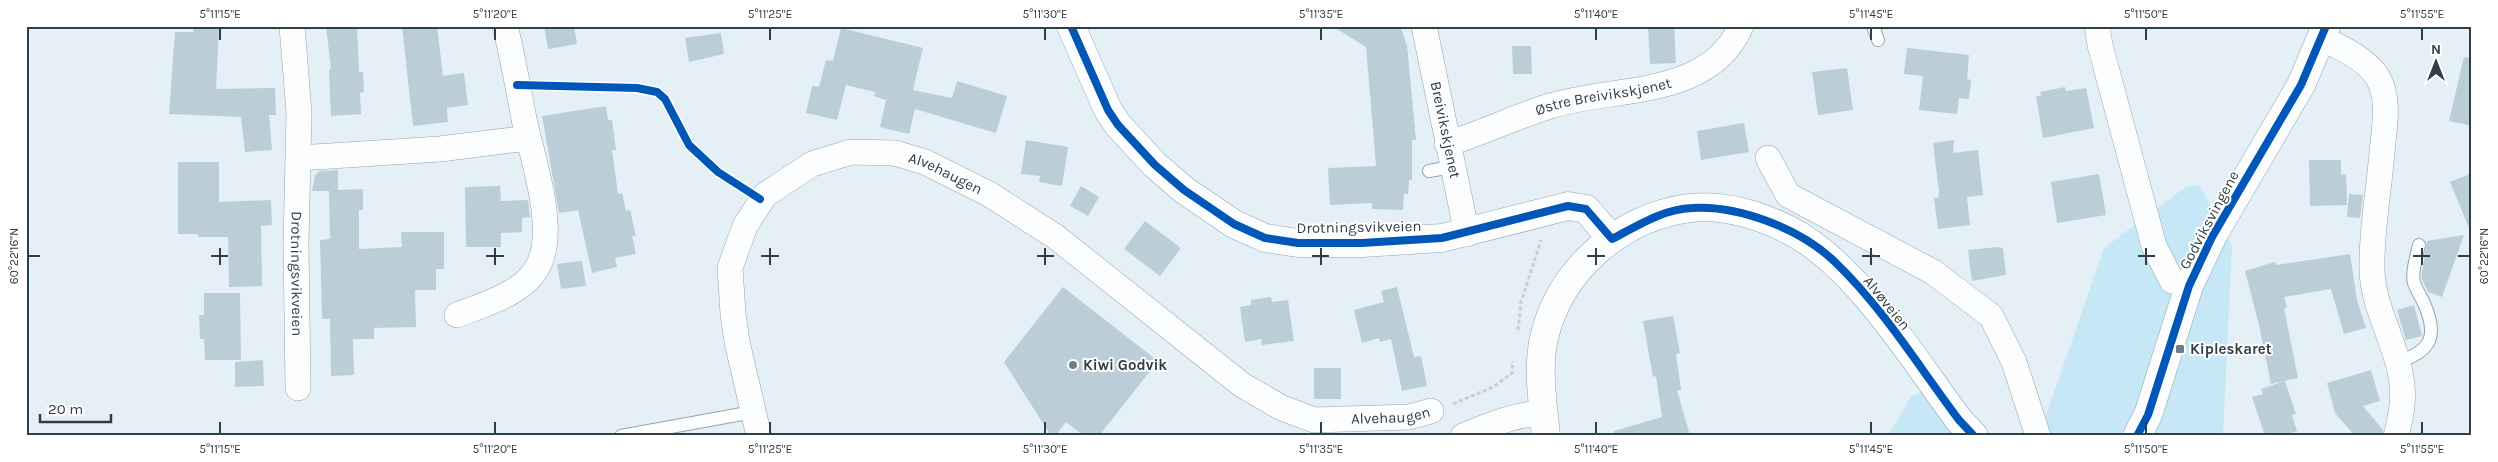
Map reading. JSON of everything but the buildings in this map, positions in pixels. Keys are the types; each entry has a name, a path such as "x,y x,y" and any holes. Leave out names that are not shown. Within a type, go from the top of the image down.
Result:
{"main road":[{"name":"Drotningsvikveien","path":"1071,26 1108,110 1118,125 1155,165 1176,184 1234,224 1265,238 1298,243 1362,243 1442,238 1467,234 1568,206 1586,209 1612,239"},
{"name":"Godviksvingene","path":"2137,436 2148,415 2190,286 2212,237 2301,85 2324,32"},
{"name":"Alvøveien","path":"1545,424 1541,374 1544,338 1555,305 1564,289 1585,260 1612,239 1653,217 1691,208 1726,209 1744,213 1789,230 1834,260 1869,299 1959,420 1974,436"}],"street":[{"name":"Drotningsvikveien","path":"292,26 299,113 296,244 298,388"},
{"path":"458,315 511,292 531,276 540,263 546,219 538,172 528,138 504,26"},
{"name":"Breivikskjenet","path":"1424,26 1443,161 1467,234"},
{"name":"Østre Breivikskjenet","path":"1443,161 1551,106 1600,94 1675,82 1702,71 1722,56 1735,40 1741,26"},
{"name":"Godviksvingene","path":"2097,26 2100,45 2154,246 2172,281 2190,286"},
{"path":"2324,32 2374,74 2381,84 2384,98 2383,144 2372,271 2380,310 2397,362 2403,404 2396,436"},
{"path":"299,158 440,149 528,138"},
{"name":"Alvehaugen","path":"756,424 733,314 730,268 745,226 765,195 812,164 851,152 895,153 925,162 989,194 1056,237 1242,385 1312,428 1409,416 1432,411"},
{"path":"1768,158 1788,195 1933,272 1991,316 2014,362 2038,436"},
{"path":"1463,436 1502,420 1530,414 1545,424"}],"lane":[{"path":"1873,26 1878,40"},
{"path":"2397,362 2428,346 2431,340 2431,326 2424,303 2414,282 2419,245"},
{"path":"621,436 756,424"}],"path":[{"path":"1516,338 1521,302 1543,236"}],"shaded area":[{"path":"2187,186 2200,186 2232,246 2223,436 2039,436 2104,248"},
{"path":"1936,388 1955,436 1888,436 1911,396"}],"cycle path":[{"path":"1071,26 1108,110 1118,125 1155,165 1184,190 1234,224 1265,238 1298,243 1362,243 1442,238 1568,206 1586,209 1612,239 1650,219 1681,209 1710,208 1749,215 1805,239 1835,262 1885,318 1959,420 1974,436"},
{"path":"2137,436 2148,415 2189,286 2212,237 2301,85 2326,26"},
{"path":"517,85 637,88 657,92 665,99 689,145 718,172 760,199"}],"place":[{"name":"Kipleskaret","path":"2180,349"},
{"name":"Kiwi Godvik","path":"1073,365"}]}
